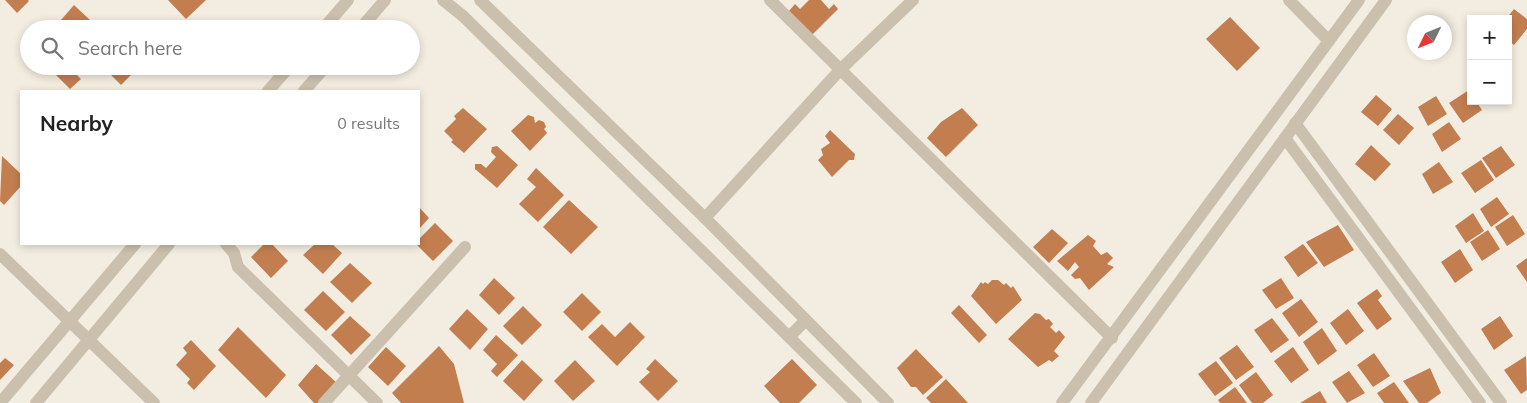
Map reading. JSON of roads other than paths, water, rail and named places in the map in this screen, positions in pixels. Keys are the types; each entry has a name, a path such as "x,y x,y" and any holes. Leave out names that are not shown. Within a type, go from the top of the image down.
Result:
{"street":[{"path":"331,20 348,0"},
{"path":"368,20 385,0"},
{"path":"443,0 463,16 856,403"},
{"path":"480,0 705,218 888,403"},
{"path":"770,0 1112,338"},
{"path":"705,218 840,70 913,0"},
{"path":"1289,0 1329,41"},
{"path":"1062,403 1112,338 1359,0"},
{"path":"1091,403 1386,0"},
{"path":"269,90 282,75"},
{"path":"305,90 318,75"},
{"path":"1295,123 1501,403"},
{"path":"1285,138 1480,403"},
{"path":"0,403 68,320 134,245"},
{"path":"36,403 169,245"},
{"path":"227,245 234,253 238,266 377,403"},
{"path":"324,403 465,247"},
{"path":"0,254 154,403"},
{"path":"1138,302 1155,316"},
{"path":"789,337 806,320"}]}
